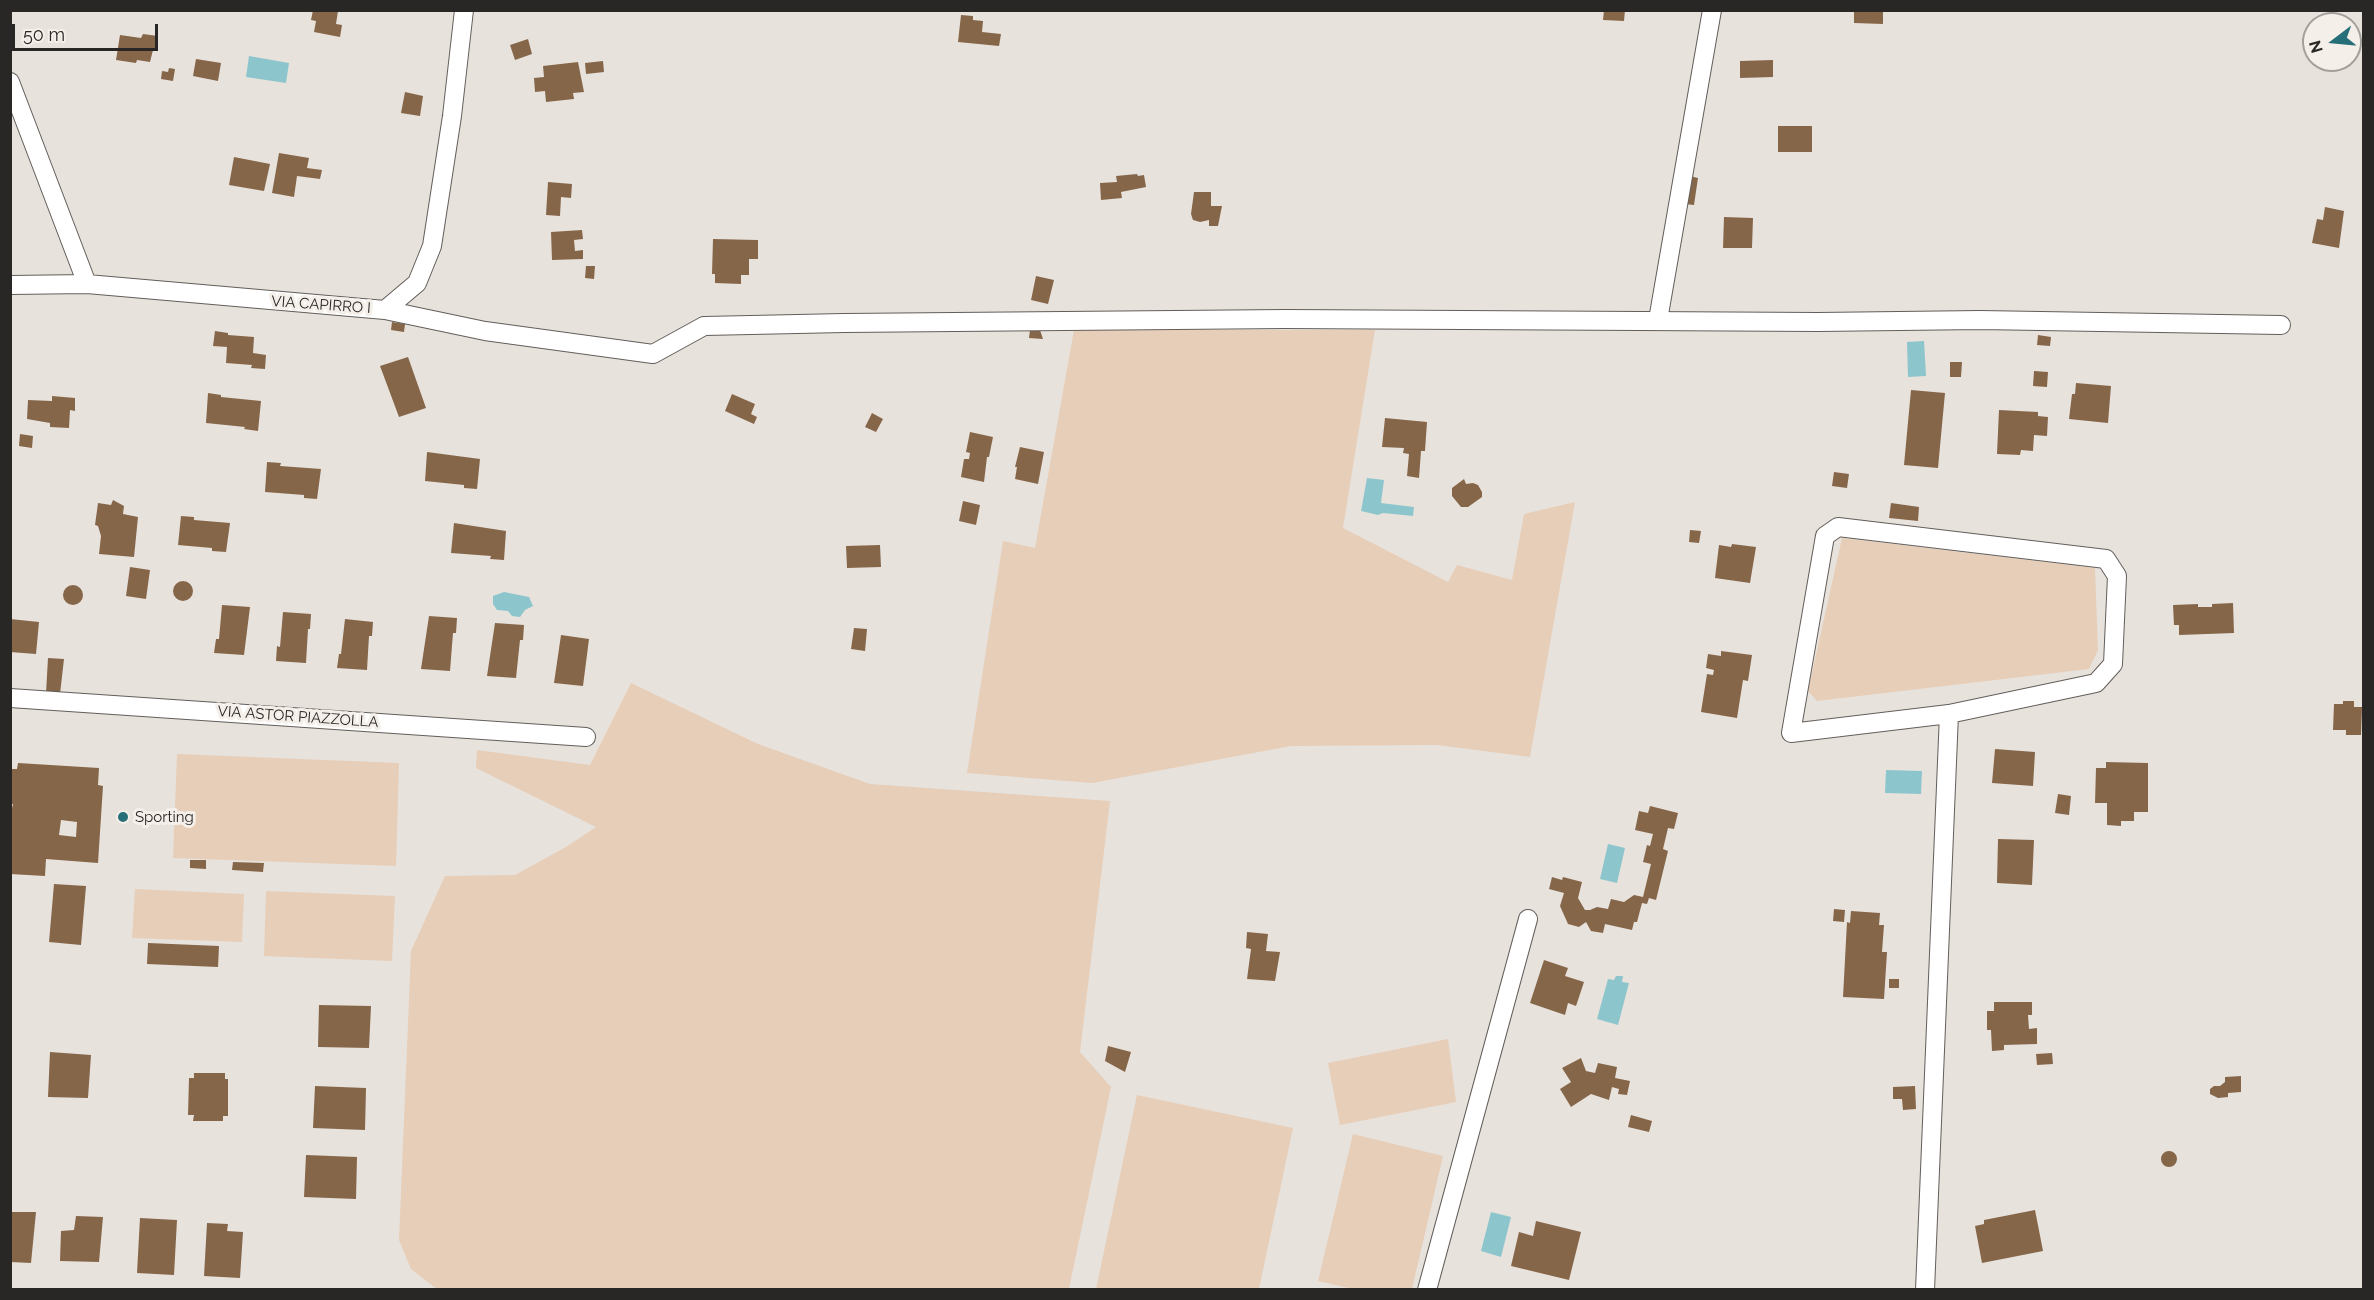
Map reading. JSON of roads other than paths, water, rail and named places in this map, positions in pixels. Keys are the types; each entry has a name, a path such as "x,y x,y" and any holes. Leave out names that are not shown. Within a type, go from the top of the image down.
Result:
{"street":[{"name":"VIA CAPIRRO I","path":"10,285 87,284 385,310 417,284 432,246 452,116 464,10"},
{"path":"1658,320 1712,10"},
{"path":"10,82 87,284"},
{"path":"385,310 485,331 652,354 704,326 1274,319 1830,322 1980,320 2282,325"},
{"path":"1838,527 2106,559 2117,576 2113,664 2096,683 1949,714 1791,733 1825,536 1838,527"},
{"name":"VIA ASTOR PIAZZOLLA","path":"10,698 586,737"},
{"path":"1925,1290 1949,714"},
{"path":"1427,1290 1528,919"}],"water":[{"path":"249,56 289,63 286,83 246,77"},
{"path":"1924,341 1926,376 1908,377 1907,342"},
{"path":"1367,478 1384,480 1381,503 1414,507 1413,516 1383,513 1378,515 1361,511"},
{"path":"504,592 529,597 533,606 525,610 520,617 512,616 508,611 497,610 493,604 493,596"},
{"path":"1886,770 1922,771 1921,794 1885,793"},
{"path":"1608,844 1625,848 1617,883 1600,879"},
{"path":"1616,976 1623,976 1622,982 1629,983 1618,1025 1597,1019 1608,979 1614,980"},
{"path":"1491,1212 1511,1217 1501,1257 1481,1251"}],"place":[{"name":"Sporting","path":"123,817"}]}
